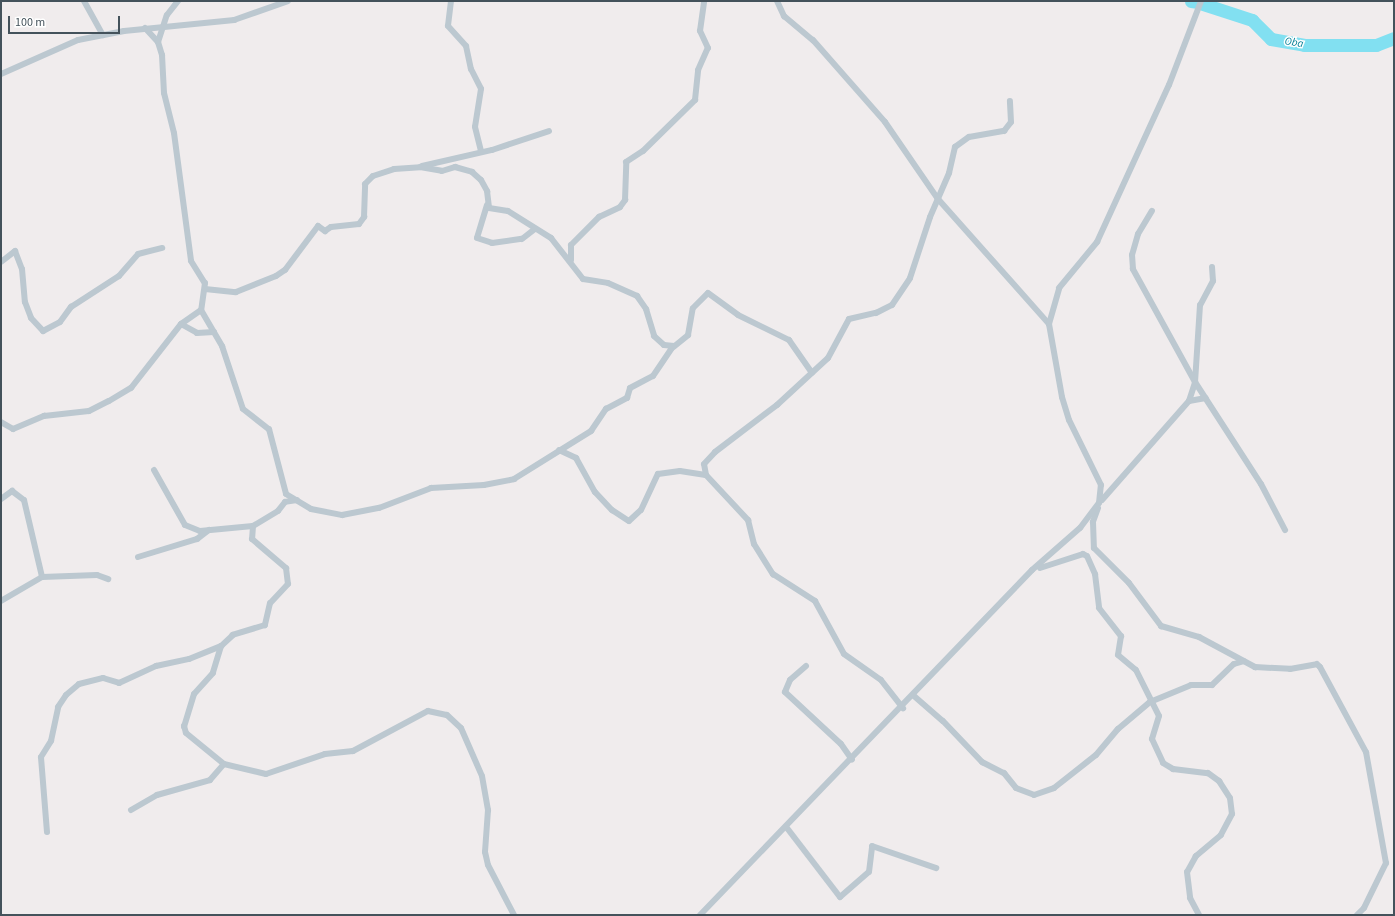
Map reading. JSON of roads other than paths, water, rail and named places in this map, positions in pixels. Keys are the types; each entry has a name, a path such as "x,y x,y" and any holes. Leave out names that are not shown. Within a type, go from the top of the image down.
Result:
{"street":[{"path":"84,1 103,35"},
{"path":"178,1 158,42 191,261 205,288 201,310 222,346 243,409 269,429 286,494 316,511 342,515 379,508 431,488 508,481 591,431 606,410 627,398 630,388 653,376 674,346 688,335 693,308 701,298 712,293 738,315 789,340 812,373"},
{"path":"1,74 78,40 145,28 234,20 288,1"},
{"path":"450,1 448,26 466,46 471,69 481,89 475,127 481,151"},
{"path":"571,260 571,244 599,217 620,207 624,200 626,162 643,151 695,100 698,70 708,48 700,30 704,1"},
{"path":"777,1 784,16 813,40 885,122 938,199 1049,324"},
{"path":"1201,1 1169,86 1097,242 1059,288 1049,324 1062,397 1069,420 1101,485 1099,503 1093,522 1094,548 1129,583 1161,626 1199,637 1255,668 1270,669 1317,664 1366,752 1386,863 1364,908 1357,915"},
{"path":"145,28 158,42"},
{"path":"902,708 881,680 844,654 815,601 773,574 754,544 748,520 706,475 704,464 715,452 777,405 835,350 849,319 883,311 897,299 910,278 955,147 969,137 1004,131 1010,122 1010,101"},
{"path":"205,288 236,292 281,274 318,226 325,231 331,227 359,224 363,220 367,180 394,169 420,167 549,131"},
{"path":"420,167 442,171 455,167 472,172 484,184 487,205 477,238 492,243 522,239 535,229"},
{"path":"487,205 508,211 551,238 571,260 583,279 608,283 637,296 646,309 654,336 664,345 674,346"},
{"path":"1152,211 1138,234 1132,255 1133,269 1195,382 1261,484 1285,530"},
{"path":"1,262 15,251 22,269 25,302 31,318 44,331 60,322 71,307 119,276 138,254 162,248"},
{"path":"700,915 787,828 1032,570 1080,528 1099,503 1189,401 1195,382 1200,305 1213,281 1212,267"},
{"path":"1,422 13,429 44,416 89,411 109,401 130,388 181,324 201,310"},
{"path":"181,324 197,334 214,332"},
{"path":"1189,401 1206,398"},
{"path":"559,450 576,458 595,492 612,510 628,521 641,510 658,474 680,471 706,475"},
{"path":"154,470 177,517 185,525 209,530 253,526 278,511 285,502 297,500"},
{"path":"1,499 12,491 24,500 42,577"},
{"path":"47,832 41,757 51,742 58,707 66,695 79,684 103,678 119,683 156,666 204,655 221,646 233,635 265,625 270,604 288,584 286,568 252,539 253,526"},
{"path":"138,557 197,538 209,530"},
{"path":"1032,570 1083,554 1088,556 1095,574 1099,608 1121,636 1118,655 1136,670 1150,702 1159,716 1152,739 1163,762 1173,769 1208,773 1219,781 1230,798 1232,814 1220,835 1196,856 1186,872 1190,898 1199,915"},
{"path":"1,601 42,577 98,575 108,579"},
{"path":"221,646 213,673 194,694 184,726 189,736 224,764 275,773 325,754 353,751 428,711 447,715 459,725 482,776 488,810 485,852 488,865 514,915"},
{"path":"204,655 216,660"},
{"path":"914,696 943,721 982,762 1004,773 1016,788 1034,795 1054,788 1096,755 1118,729 1150,702 1191,686 1212,685 1234,664 1244,661"},
{"path":"806,666 790,680 785,692 841,744 852,760"},
{"path":"131,810 157,795 210,780 224,764"},
{"path":"787,828 840,897 869,872 872,846 936,868"}],"waterway":[{"name":"Oba","path":"1191,1 1198,2"},
{"name":"Oba","path":"1203,4 1252,20 1271,39 1304,45 1376,45 1394,38"}]}
